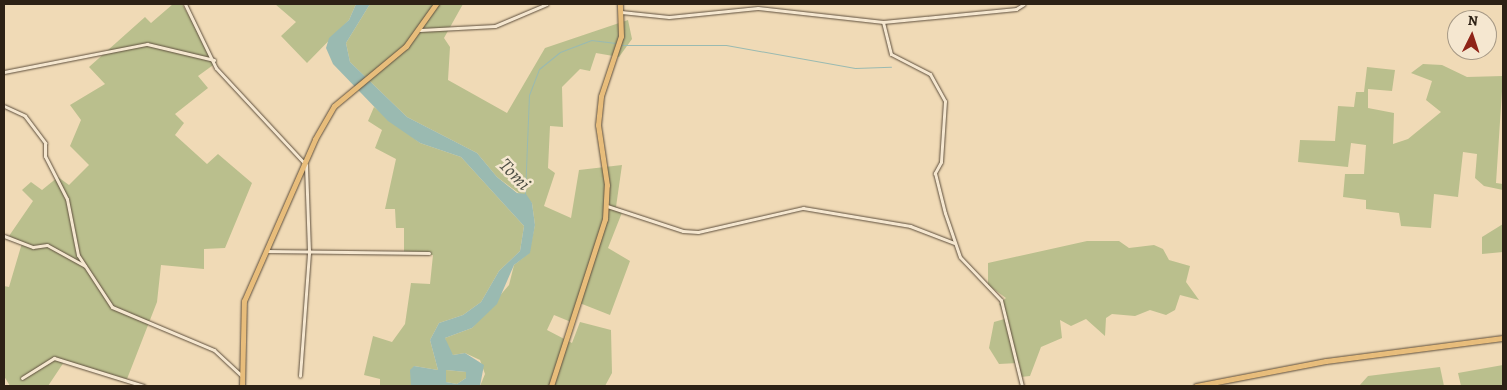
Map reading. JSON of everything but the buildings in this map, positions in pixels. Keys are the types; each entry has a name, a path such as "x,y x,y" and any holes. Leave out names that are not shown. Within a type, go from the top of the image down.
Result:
{"main road":[{"path":"242,386 241,314 267,251 334,106 353,86 420,30 436,4"},
{"path":"551,386 607,206 598,124 601,96 621,36 622,12 620,4"},
{"path":"1196,386 1326,361 1503,338"}],"street":[{"path":"185,4 214,60 242,98 306,165 309,253 300,376"},
{"path":"537,4 539,8"},
{"path":"420,30 495,26 547,4"},
{"path":"622,12 669,17 758,8 882,22 1016,10 1024,4"},
{"path":"882,22 891,54 930,74 944,101 941,162 935,173 955,243 970,272 1001,300 1022,386"},
{"path":"4,72 147,44 214,60"},
{"path":"4,106 25,116 45,143 48,164 67,200 78,255 112,307 214,350 242,376"},
{"path":"607,206 683,231 698,232 803,208 910,226 955,243"},
{"path":"4,236 33,247 47,245 68,255 92,274"},
{"path":"267,251 429,253"},
{"path":"22,378 54,358 144,386"}],"green space":[{"path":"173,4 182,4 216,63 198,76 208,88 175,114 184,123 175,135 207,164 218,154 252,183 225,248 204,249 204,269 161,265 157,302 127,379 64,362 48,386 10,386 4,376 4,286 9,287 22,243 9,236 33,201 22,190 31,182 42,190 58,177 69,185 89,165 70,146 81,120 70,105 105,84 89,67 145,17 151,23"},
{"path":"275,4 356,4 349,20 307,63 281,36 296,22"},
{"path":"370,4 463,4 444,38 450,47 448,80 507,113 545,48 628,20 632,39 619,57 596,53 590,71 580,69 562,87 563,127 550,126 548,168 555,173 544,206 571,218 579,170 622,165 616,207 623,210 608,248 630,261 610,315 577,302 571,322 554,315 547,330 572,343 580,322 611,330 612,373 605,386 480,386 485,374 480,360 465,353 453,355 447,349 445,338 472,328 509,285 514,265 529,253 535,225 532,203 497,177 477,153 407,117 350,62 346,43"},
{"path":"1423,64 1442,65 1467,77 1503,76 1496,183 1503,184 1503,190 1484,186 1475,178 1477,154 1463,152 1458,197 1434,194 1431,228 1401,226 1399,213 1366,209 1366,200 1343,197 1345,174 1364,174 1366,145 1351,143 1348,167 1298,162 1300,140 1335,141 1338,106 1354,107 1356,92 1364,92 1367,67 1395,70 1392,91 1368,89 1368,108 1394,113 1393,144 1408,139 1441,112 1426,100 1432,81 1411,73"},
{"path":"374,107 420,143 461,157 524,226 520,251 499,271 481,302 463,315 439,323 430,340 438,370 414,366 411,386 380,386 380,379 364,375 373,336 392,342 405,324 411,283 430,284 433,255 404,254 404,228 396,228 395,209 385,209 396,159 375,148 382,130 368,121"},
{"path":"1503,224 1503,252 1482,254 1482,237"},
{"path":"1087,241 1119,241 1129,248 1154,245 1163,249 1169,260 1190,266 1186,282 1199,300 1180,295 1175,310 1166,315 1150,310 1135,316 1112,314 1106,318 1105,336 1086,319 1071,326 1060,320 1062,338 1041,347 1030,376 1021,377 1019,363 999,364 989,348 994,322 1008,318 999,304 1006,298 988,285 988,263"},
{"path":"1503,365 1503,386 1461,386 1458,373"},
{"path":"1440,367 1444,386 1359,386 1368,376"},
{"path":"446,370 466,372 466,378 457,384 446,382"}],"water":[{"path":"356,4 370,4 346,43 350,62 407,117 477,153 497,177 517,193 526,194 532,203 535,225 530,253 514,265 497,304 472,328 445,338 453,355 465,353 484,365 480,386 411,386 410,370 414,366 438,370 430,340 439,323 463,315 481,302 499,271 520,251 524,226 461,157 420,143 388,121 333,64 326,48 329,38 349,20","holes":["446,370 466,372 466,378 457,384 446,382"]}],"waterway":[{"name":"Tomi","path":"525,194 529,95 539,69 560,52 591,40 616,43"},
{"path":"622,45 726,45 855,68 891,67"}]}
